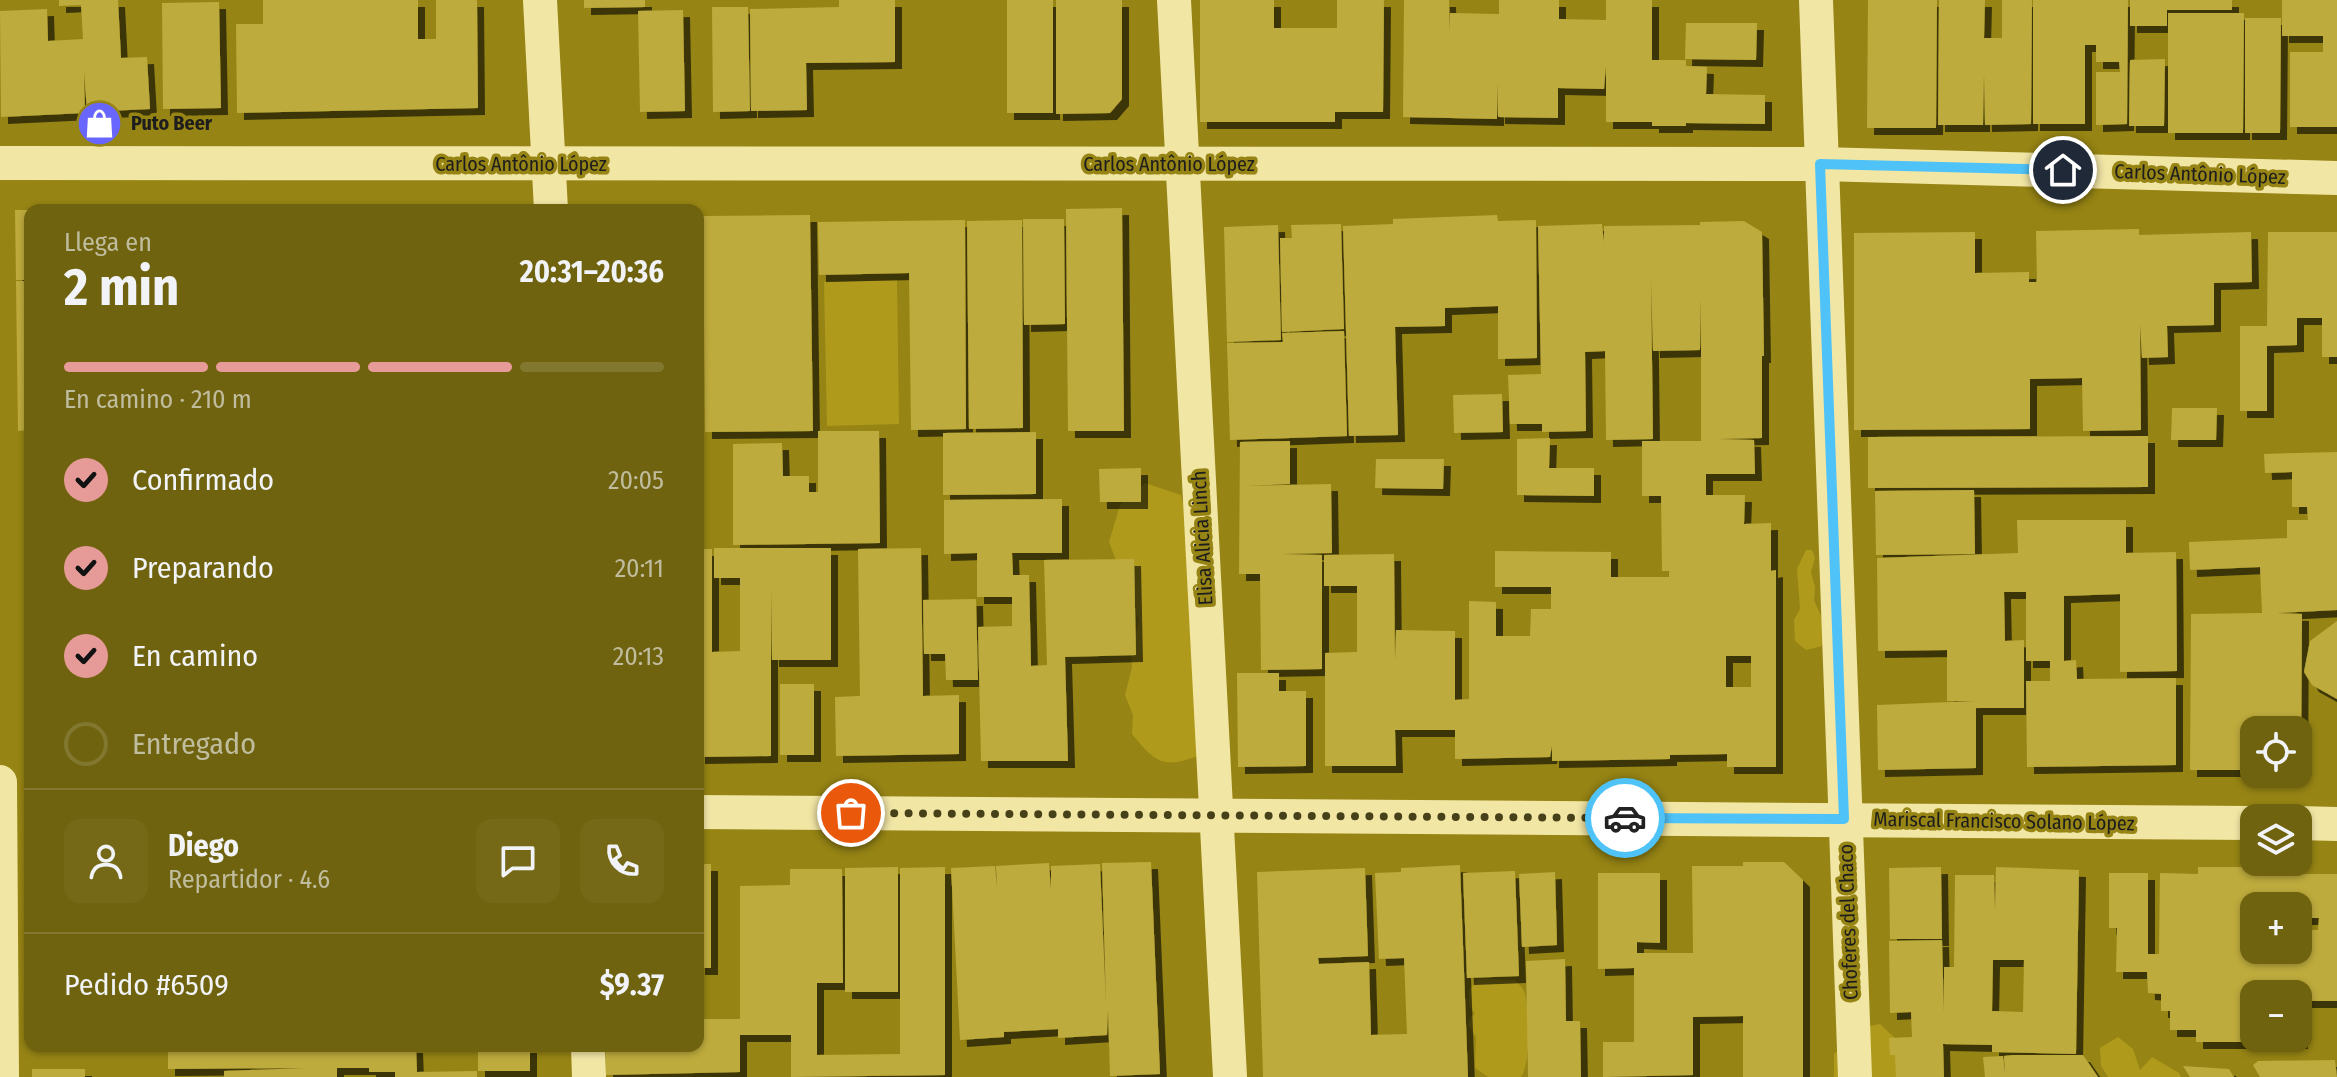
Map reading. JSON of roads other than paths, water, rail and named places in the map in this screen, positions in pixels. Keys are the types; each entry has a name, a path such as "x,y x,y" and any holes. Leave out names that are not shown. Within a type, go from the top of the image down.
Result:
{"street":[{"path":"540,0 551,204"},
{"name":"Elisa Alicia Linch","path":"1174,0 1230,1077"},
{"name":"Choferes del Chaco","path":"1816,0 1855,1077"},
{"name":"Carlos Antônio López","path":"0,163 1820,164 2337,178"},
{"path":"0,782 2,1077"},
{"path":"0,807 24,807"},
{"name":"Mariscal Francisco Solano López","path":"704,812 2240,823"},
{"path":"2312,823 2337,824"},
{"path":"588,1052 589,1077"}],"place":[{"name":"Puto Beer","path":"100,123"}]}
